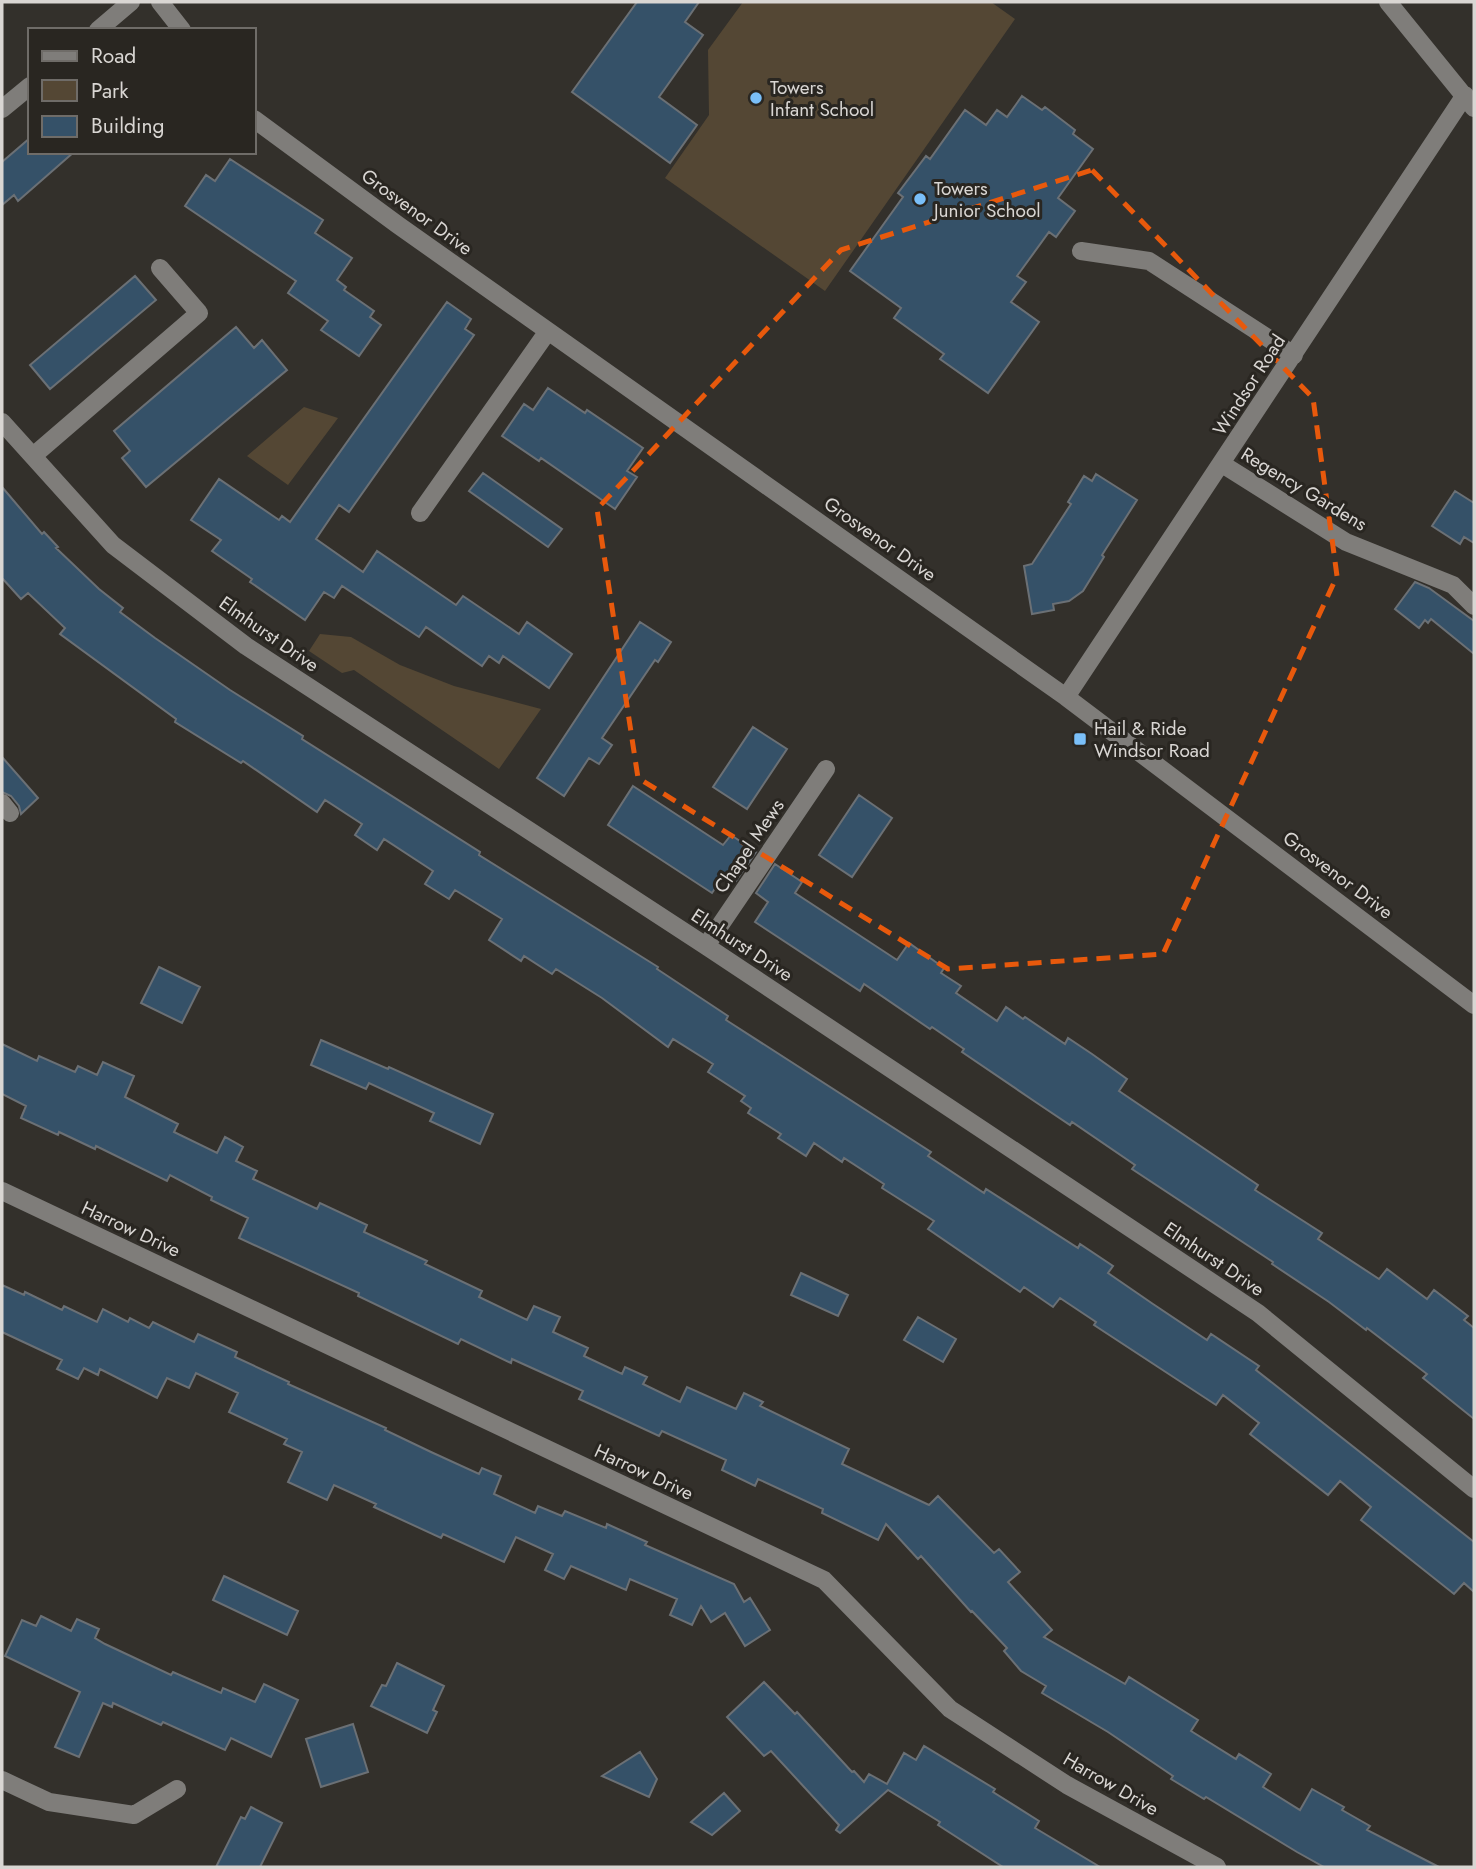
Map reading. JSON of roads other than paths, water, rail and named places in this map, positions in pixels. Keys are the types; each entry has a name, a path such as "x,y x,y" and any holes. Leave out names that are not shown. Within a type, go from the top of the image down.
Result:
{"street":[{"path":"99,28 131,2"},
{"path":"160,2 181,28"},
{"path":"1388,2 1469,101"},
{"path":"2,109 28,88"},
{"name":"Windsor Road","path":"1066,697 1294,355 1469,101"},
{"name":"Grosvenor Drive","path":"256,120 390,219 1066,697 1474,1005"},
{"path":"1081,251 1149,261 1294,355"},
{"path":"33,457 199,313 160,268"},
{"path":"420,513 548,331"},
{"name":"Elmhurst Drive","path":"5,433 33,457 113,545 246,646 706,946 1258,1313 1474,1489"},
{"name":"Regency Gardens","path":"1222,464 1346,542 1453,585 1474,606"},
{"name":"Chapel Mews","path":"706,946 826,769"},
{"name":"Harrow Drive","path":"2,1191 824,1580 950,1709 1067,1785 1217,1867"},
{"path":"2,1780 49,1802 134,1815 177,1789"}],"place":[{"name":"Towers Infant School","path":"756,98"},
{"name":"Towers Junior School","path":"920,199"},
{"name":"Hail & Ride Windsor Road","path":"1080,739"}]}
